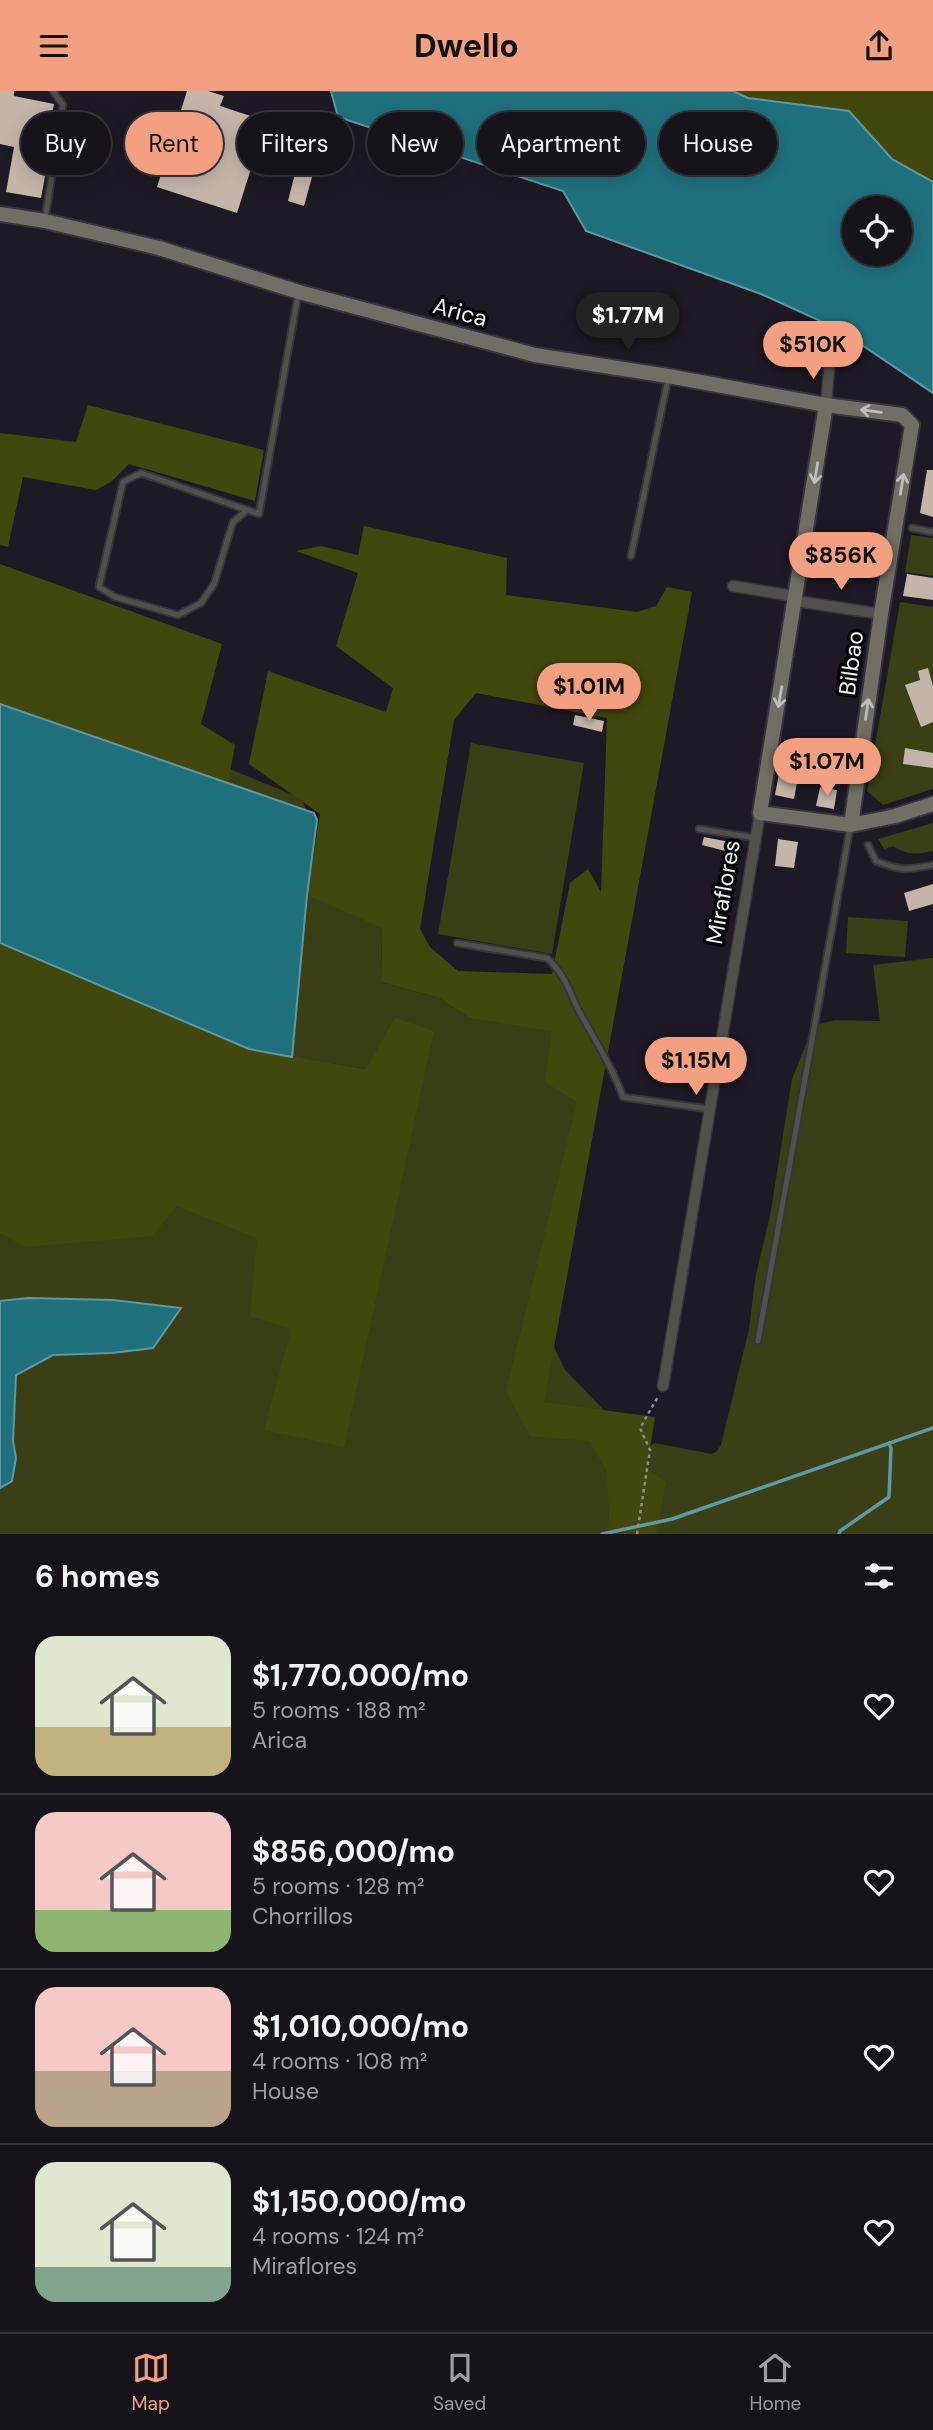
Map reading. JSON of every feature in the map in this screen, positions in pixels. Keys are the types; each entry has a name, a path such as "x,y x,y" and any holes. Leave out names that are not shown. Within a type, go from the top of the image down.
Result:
{"main road":[{"name":"Arica","path":"0,214 45,221 159,248 299,292 536,355 826,405 902,415 912,425"},
{"name":"Miraflores","path":"760,813 826,405"},
{"name":"Bilbao","path":"850,825 912,425"},
{"path":"760,813 850,825 895,816 933,804"}],"street":[{"path":"826,405 830,358"},
{"path":"733,586 787,595 796,601 881,614"},
{"name":"Miraflores","path":"663,1386 760,813"}],"lane":[{"path":"45,221 63,105 53,91"},
{"path":"246,511 233,522 214,584 201,603 178,615 115,597 99,587 123,482 141,473 259,514 299,292"},
{"path":"631,556 668,376"},
{"path":"912,528 933,532"},
{"path":"758,1341 850,825"},
{"path":"699,829 755,838"},
{"path":"868,845 876,860 892,867 905,870 933,865"},
{"path":"457,943 547,958 558,967 615,1075 623,1097 709,1109"}],"path":[{"path":"637,1534 650,1450 640,1428 663,1386"}],"green space":[{"path":"733,91 933,91 933,182 892,159 849,111 748,98"},
{"path":"88,405 264,450 255,501 129,464 111,482 96,490 23,477 8,547 0,545 0,433 76,442"},
{"path":"364,526 507,558 506,595 637,612 656,606 667,587 692,592 544,1402 655,1417 647,1468 666,1482 656,1534 607,1534 607,1471 589,1441 530,1436 506,1391 577,1102 545,1082 552,1031 469,1018 439,998 381,982 382,928 307,895 320,814 249,764 268,671 386,712 393,688 336,646 358,573 296,551 321,546 358,555","holes":["476,693 607,718 601,892 588,869 570,883 552,974 458,971 430,947 420,929 454,720"]},
{"path":"911,535 933,538 933,576 905,572"},
{"path":"0,564 222,644 201,724 235,745 228,783 0,704"},
{"path":"900,602 933,607 933,789 883,805 867,791"},
{"path":"0,688 222,766 301,798 309,817 292,1055 307,895 382,928 381,982 439,998 469,1018 552,1030 583,1099 546,1315 555,1349 565,1370 604,1410 618,1437 631,1534 0,1534 0,1056 162,1018 164,1012 0,923","holes":["300,1058 366,1069 344,1077"]},
{"path":"471,743 584,763 552,954 438,934"},
{"path":"933,823 933,851 913,853 893,846 884,849 878,839"},
{"path":"848,917 908,921 905,957 846,953"},
{"path":"0,943 249,1049 366,1069 395,1018 434,1031 344,1447 264,1430 291,1329 250,1316 257,1238 176,1206 153,1236 25,1247 0,1233"},
{"path":"933,958 933,1534 633,1534 648,1448 654,1443 712,1454 721,1445 749,1329 756,1274 770,1216 792,1079 808,1039 820,1024 835,1020 880,1021 873,965"}],"water":[{"path":"331,91 733,91 748,98 849,111 892,159 933,182 933,393 838,329 761,294 586,231 563,191 514,175 645,175 645,112 477,112 477,163 463,158 463,112 367,112 367,127 353,122 353,112 337,112"},
{"path":"0,704 314,813 317,820 292,1057 249,1049 0,943"},
{"path":"28,1298 113,1300 181,1308 153,1348 112,1353 53,1355 16,1375 13,1441 16,1458 12,1481 0,1488 0,1301"}],"building":[{"path":"0,91 14,91 14,96 54,104 52,112 21,112 21,175 45,175 41,198 6,192 14,147 0,144"},
{"path":"187,91 208,91 224,96 220,106 238,112 237,175 249,175 237,213 157,187 161,175 223,175 223,112 180,112"},
{"path":"295,175 313,175 304,206 288,201"},
{"path":"927,470 933,470 933,517 920,513"},
{"path":"907,574 933,578 933,600 903,596"},
{"path":"928,668 933,686 933,722 921,727 905,685 920,680 918,671"},
{"path":"575,715 604,721 602,732 573,725"},
{"path":"905,748 933,753 933,768 903,764"},
{"path":"781,762 800,766 794,799 775,795"},
{"path":"820,787 837,790 834,809 816,806"},
{"path":"704,837 740,844 737,854 702,845"},
{"path":"778,839 798,842 794,868 775,866"},
{"path":"933,884 933,904 909,911 904,893"}],"waterway":[{"path":"602,1534 672,1519 933,1428"},
{"path":"839,1534 889,1497 889,1443"}]}
